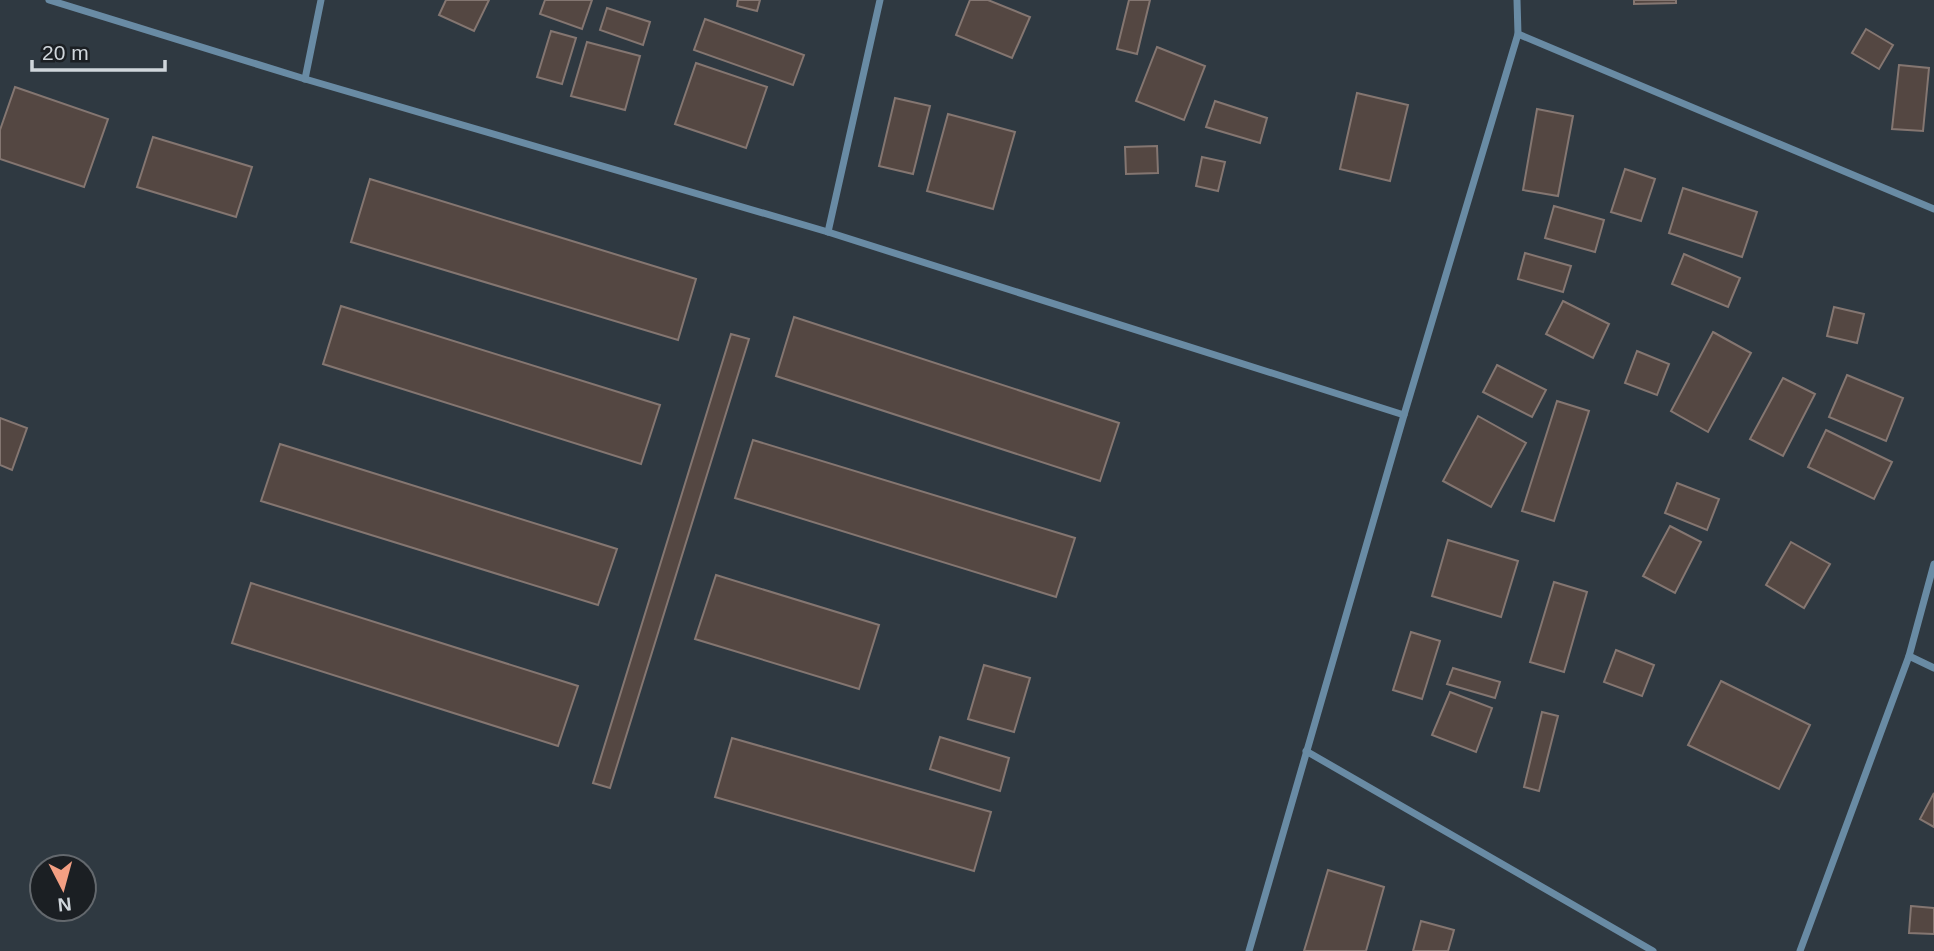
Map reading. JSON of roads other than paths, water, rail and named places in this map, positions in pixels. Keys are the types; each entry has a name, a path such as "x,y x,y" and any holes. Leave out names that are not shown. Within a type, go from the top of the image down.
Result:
{"street":[{"path":"49,0 305,79 828,232 1404,415"},
{"path":"305,79 321,0"},
{"path":"828,232 880,0"},
{"path":"1249,951 1404,415 1518,34 1517,0"},
{"path":"1518,34 1934,209"},
{"path":"1800,951 1909,656 1934,564"},
{"path":"1909,656 1934,668"},
{"path":"1306,751 1653,951"}]}
